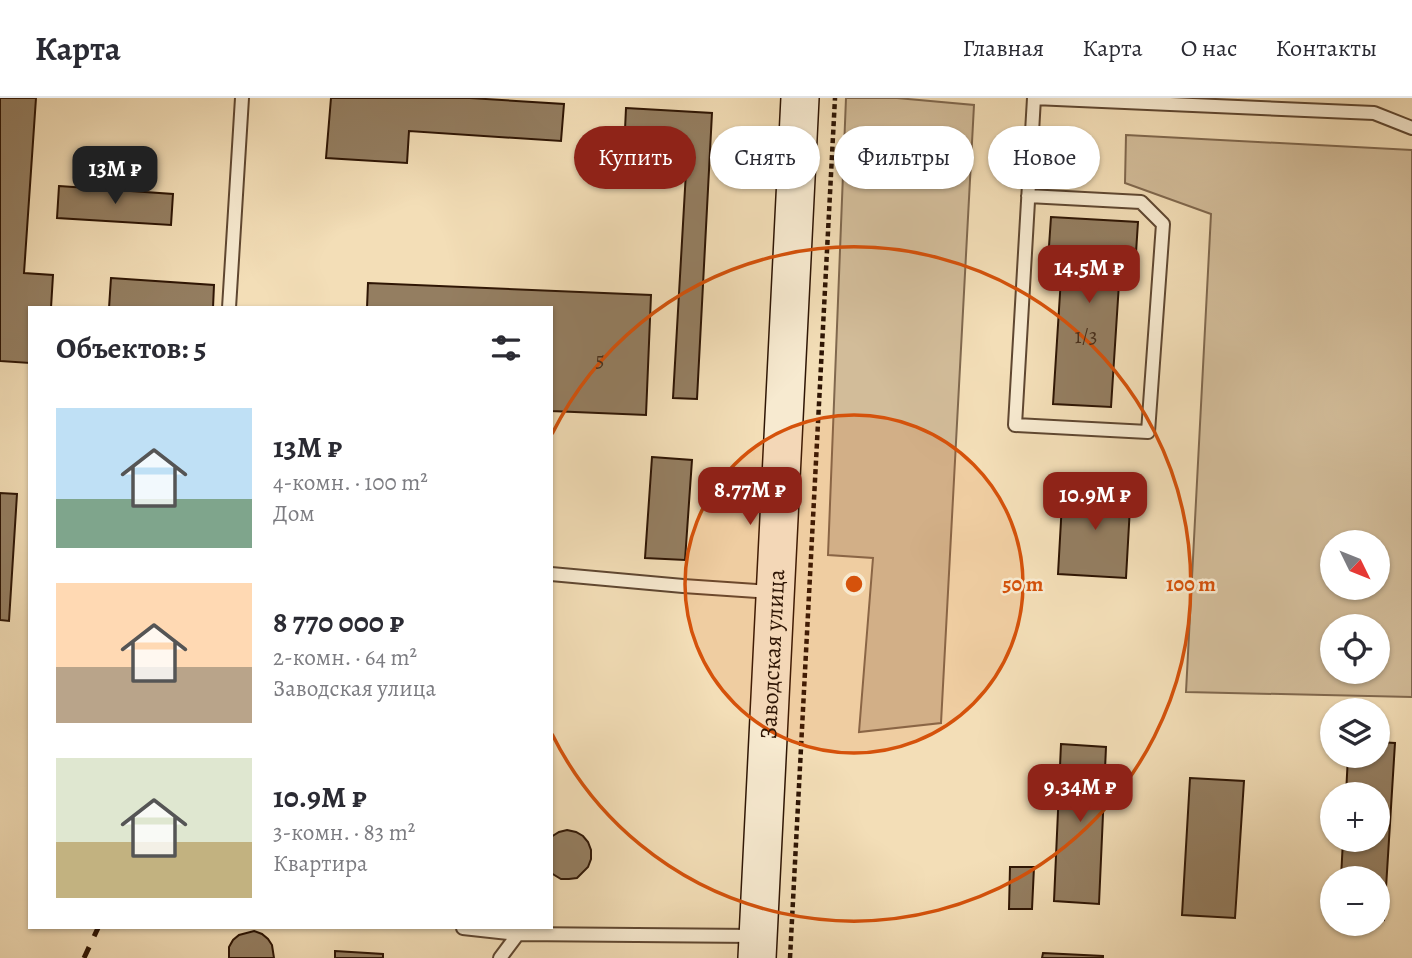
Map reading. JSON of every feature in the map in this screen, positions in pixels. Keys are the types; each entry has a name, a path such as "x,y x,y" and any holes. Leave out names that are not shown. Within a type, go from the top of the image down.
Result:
{"main road":[{"name":"Заводская улица","path":"758,947 800,98"}],"lane":[{"path":"229,306 242,98"},
{"path":"1028,196 1141,202 1163,224 1149,432 1016,425 1028,196 1034,98 1333,104 1374,113 1412,128"},
{"path":"553,574 775,592"},
{"path":"472,929 758,947"},
{"path":"500,958 519,934"}],"path":[{"path":"790,958 835,98"}],"shaded area":[{"path":"846,98 897,98 974,105 973,126 845,126"},
{"path":"1126,135 1412,150 1412,697 1186,692 1211,214 1125,183"},
{"path":"842,189 970,189 941,723 859,732 873,558 828,555"}],"building":[{"path":"0,98 36,98 24,273 53,275 51,306 28,306 28,363 0,361"},
{"path":"331,98 470,98 564,104 561,141 409,131 407,163 326,158"},
{"path":"626,108 712,113 697,399 673,398 685,189 696,189 696,126 625,126"},
{"path":"59,186 173,194 171,225 57,218"},
{"path":"1051,217 1138,222 1135,268 1120,268 1111,407 1053,404 1062,262 1048,261"},
{"path":"111,278 214,285 213,306 109,306"},
{"path":"368,283 651,295 646,415 553,411 553,306 367,306"},
{"path":"652,457 692,460 685,560 645,558"},
{"path":"1063,485 1131,489 1126,578 1058,574"},
{"path":"0,493 17,494 9,621 0,620"},
{"path":"1390,743 1395,743 1390,823 1390,782 1347,782 1347,768 1390,768"},
{"path":"1061,744 1106,747 1099,904 1054,901"},
{"path":"1190,778 1244,781 1235,918 1182,915"},
{"path":"559,832 576,832 588,842 591,859 588,867 577,878 561,879 553,874 553,836"},
{"path":"1342,852 1388,852 1387,866 1342,866"},
{"path":"1010,867 1034,867 1032,909 1009,909"},
{"path":"254,931 268,939 274,958 229,958 229,947 233,940 239,935"},
{"path":"335,951 383,954 383,958 335,958"},
{"path":"1043,953 1103,956 1103,958 1042,958"}],"railway":[{"path":"84,958 98,929"}]}
